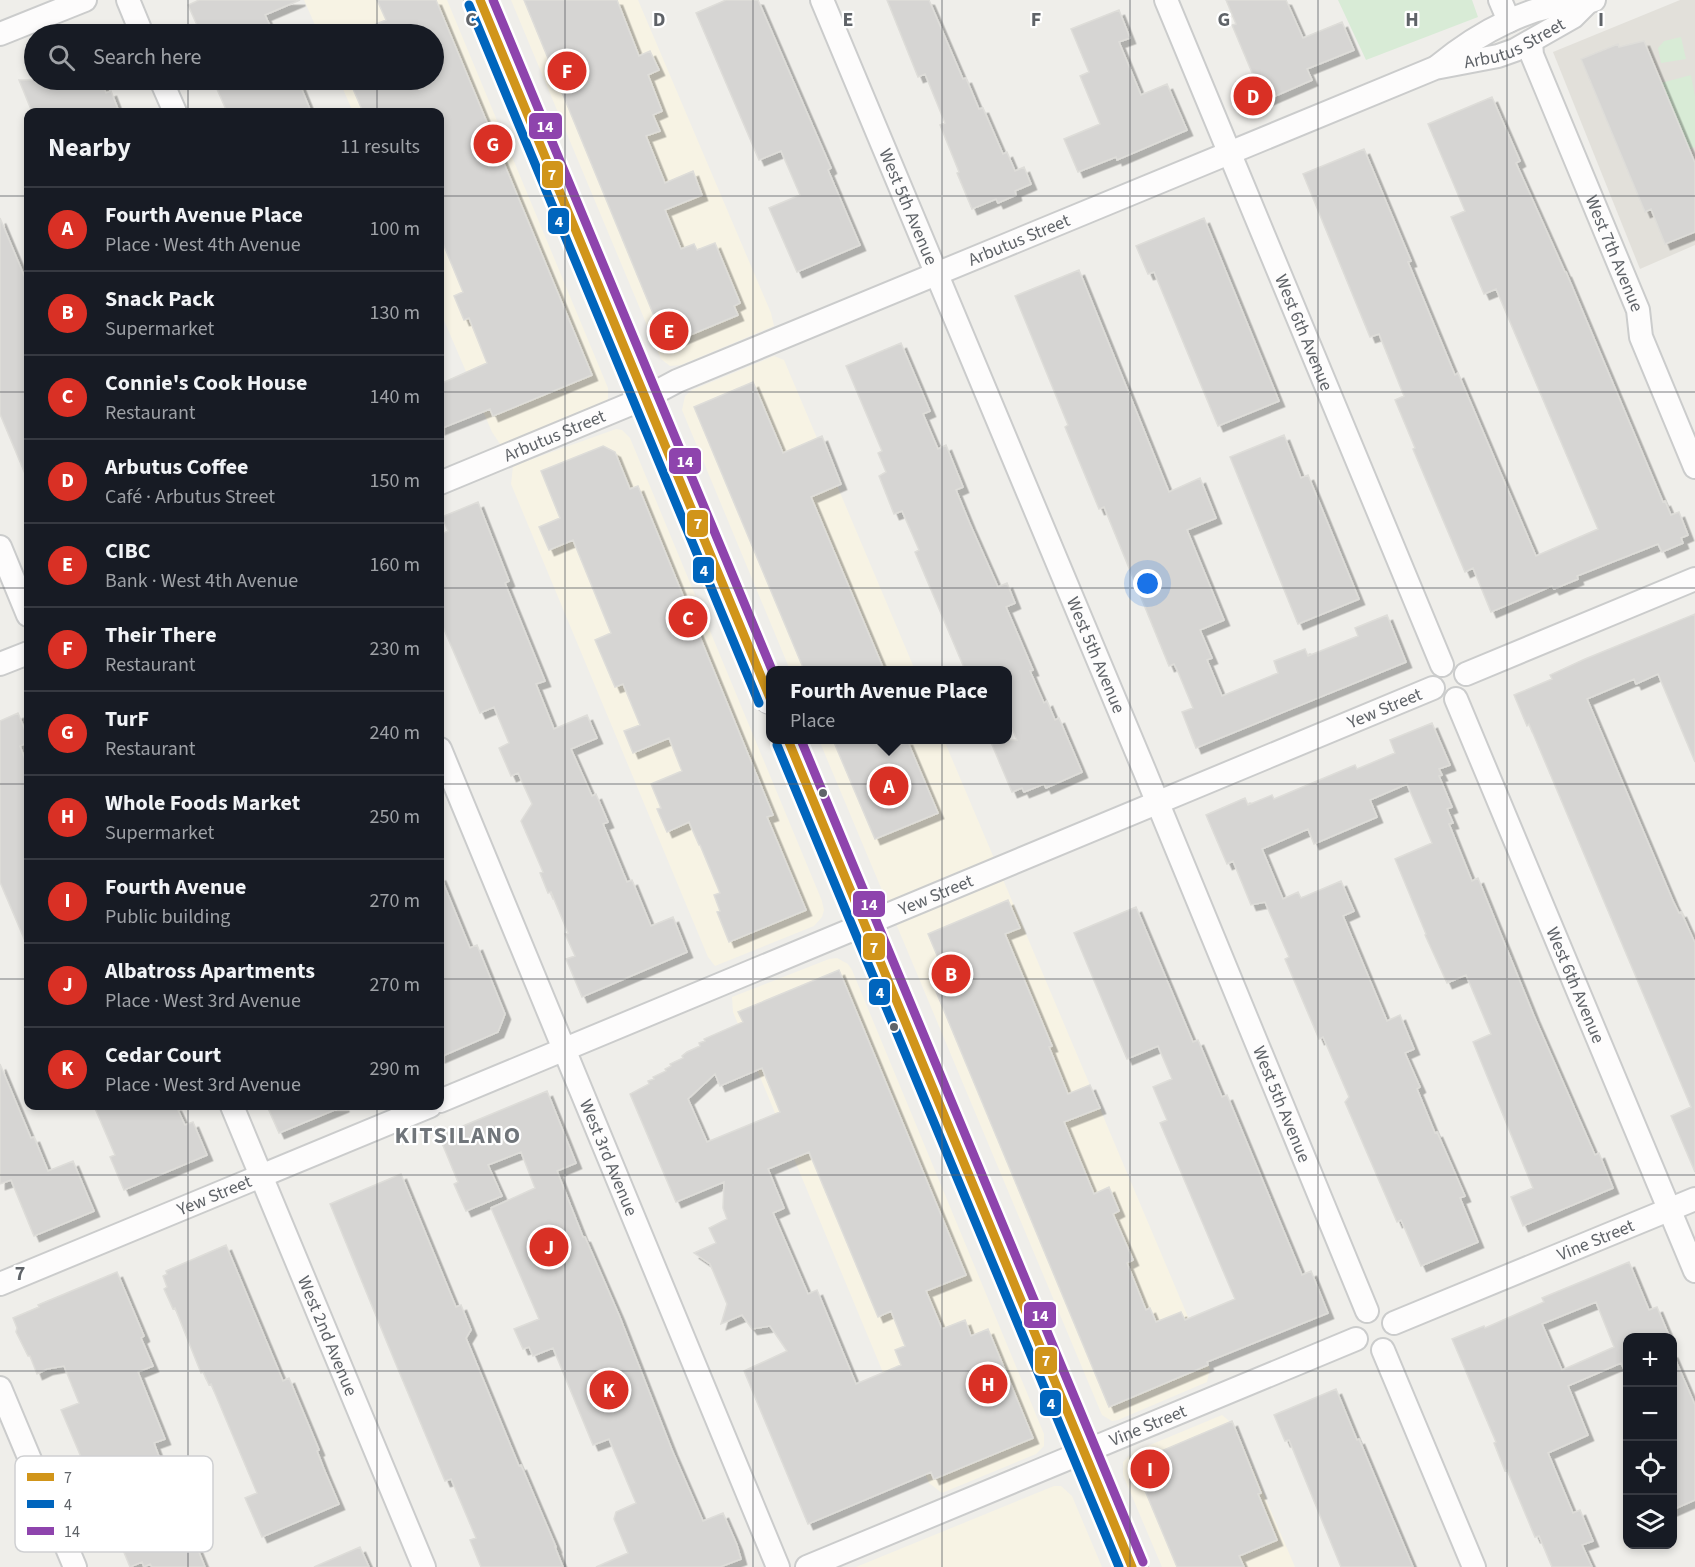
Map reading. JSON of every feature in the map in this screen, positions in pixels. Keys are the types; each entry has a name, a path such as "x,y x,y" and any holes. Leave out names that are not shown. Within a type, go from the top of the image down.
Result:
{"main road":[{"path":"480,0 766,686"},
{"path":"790,744 1132,1567"}],"street":[{"path":"25,24 85,0"},
{"path":"128,0 138,24"},
{"name":"West 5th Avenue","path":"822,0 1367,1311"},
{"name":"West 6th Avenue","path":"1166,0 1442,665"},
{"path":"1500,0 1509,21"},
{"name":"Arbutus Street","path":"444,481 645,398 677,381 1435,68 1498,56 1531,42 1573,17 1591,1"},
{"name":"Arbutus Street","path":"1435,68 1462,46 1509,21 1566,2 1591,1"},
{"path":"0,34 24,24"},
{"name":"West 7th Avenue","path":"1531,42 1535,63 1638,310 1641,337 1695,467"},
{"path":"165,90 173,108"},
{"path":"0,547 24,605"},
{"path":"1467,674 1695,579"},
{"path":"0,664 24,655"},
{"path":"1453,664 1464,669 1467,674 1466,692 1456,699 1445,700 1440,697 1431,683 1434,672 1442,665 1453,664"},
{"name":"Yew Street","path":"444,1099 1433,688"},
{"name":"West 6th Avenue","path":"1456,699 1695,1271"},
{"name":"West 3rd Avenue","path":"444,759 778,1567"},
{"name":"West 2nd Avenue","path":"234,1110 424,1567"},
{"name":"Yew Street","path":"0,1284 419,1110"},
{"name":"Vine Street","path":"1394,1323 1695,1199"},
{"path":"1380,1310 1386,1313 1394,1323 1395,1335 1383,1350 1364,1348 1356,1339 1355,1326 1367,1311 1380,1310"},
{"name":"Vine Street","path":"807,1567 1356,1339"},
{"path":"1383,1350 1474,1567"},
{"path":"0,1388 28,1456"},
{"path":"69,1552 75,1567"}],"shaded area":[{"path":"304,0 447,0 608,388 608,401 604,407 502,447 492,432 444,320 444,108 351,108 343,90 444,90 444,24 315,24"},
{"path":"511,0 638,0 771,313 774,326 681,365 670,366 661,359"},
{"path":"1680,0 1695,0 1695,245 1640,269 1553,52"},
{"path":"774,356 784,360 913,666 788,666 682,410 685,396 692,390"},
{"path":"616,429 622,430 630,438 824,910 822,917 814,926 715,966 708,957 511,484 513,466"},
{"path":"821,744 946,744 1210,1369 1207,1382 1118,1420 1112,1421 1102,1415"},
{"path":"837,958 848,964 852,970 1044,1434 1044,1446 1036,1454 942,1493 929,1483 733,1012 732,997 829,959"},
{"path":"1222,1415 1234,1425 1295,1567 1162,1567 1123,1475 1123,1462 1133,1452"},
{"path":"1054,1486 1061,1486 1072,1496 1102,1567 856,1567"}],"green space":[{"path":"1338,0 1472,0 1478,17 1366,60"},
{"path":"1681,37 1686,59 1661,63 1658,48 1664,41"},
{"path":"1691,75 1695,96 1695,147 1689,149 1661,83"}],"building":[{"path":"199,0 300,0 265,15 269,24 197,24 188,5"},
{"path":"377,0 436,0 592,375 493,416 490,409 444,427 444,382 487,363 469,318 464,320 454,296 463,292 444,246 444,108 361,108 353,90 444,90 444,24 376,24 386,20"},
{"path":"524,0 617,0 639,56 650,51 659,70 648,75 662,111 653,115 660,131 646,136 665,183 693,171 702,195 665,210 681,249 694,244 697,250 715,243 740,303 734,306 738,315 666,345"},
{"path":"726,0 758,0 831,168 828,170 860,245 797,272 769,208 800,195 781,151 759,160 696,13"},
{"path":"887,0 929,0 963,79 966,78 979,109 983,108 1003,154 1007,152 1015,171 1024,167 1031,184 1015,191 1016,195 998,203 996,199 972,209 940,125 945,123 925,74 918,77"},
{"path":"1226,0 1286,0 1303,38 1342,22 1354,50 1307,69 1312,80 1248,108 1236,82 1253,75 1232,25 1236,24"},
{"path":"1119,10 1130,38 1119,42 1141,95 1167,84 1187,130 1117,160 1116,157 1078,172 1064,139 1100,124 1080,76 1089,72 1071,29"},
{"path":"1644,41 1695,163 1695,232 1665,244 1651,209 1645,212 1581,59 1618,44 1619,47"},
{"path":"19,80 24,80 24,90 105,90 106,93 111,91 117,108 30,108"},
{"path":"217,90 302,90 309,108 225,108"},
{"path":"1492,97 1520,161 1516,163 1566,272 1663,502 1665,501 1671,515 1679,512 1688,535 1681,538 1683,543 1662,552 1658,544 1577,576 1578,579 1554,589 1552,586 1491,612 1473,568 1465,572 1395,400 1404,396 1379,334 1370,337 1303,174 1364,149 1455,375 1458,373 1536,556 1598,529 1496,289 1484,294 1451,217 1465,211 1428,124"},
{"path":"0,218 24,275 24,471 0,414"},
{"path":"1204,218 1279,401 1218,426 1154,272 1148,274 1136,246"},
{"path":"1079,270 1169,492 1200,478 1216,518 1187,530 1224,620 1200,630 1212,658 1207,660 1222,696 1278,673 1274,661 1305,649 1308,656 1358,636 1355,628 1387,615 1406,662 1196,748 1182,712 1193,708 1174,664 1169,666 1104,507 1099,509 1065,427 1068,425 1015,296"},
{"path":"901,343 930,411 923,414 938,449 946,445 963,487 956,490 970,524 998,587 1007,583 1015,603 1006,607 1033,670 1030,671 1044,703 1047,701 1055,720 1059,718 1082,772 1046,788 1044,784 1024,792 1022,788 1012,792 992,744 1012,744 1012,740 1017,740 1012,728 1012,666 963,666 915,552 919,550 902,511 894,514 879,476 886,472 878,453 882,451 846,366"},
{"path":"753,382 783,453 822,436 841,484 811,497 882,666 802,666 694,407"},
{"path":"1284,435 1301,478 1308,475 1359,599 1298,624 1230,457"},
{"path":"603,446 615,452 630,489 638,486 773,815 767,817 806,910 729,942 717,912 720,911 714,895 720,893 689,822 667,832 657,809 661,808 651,784 682,771 669,738 633,753 624,731 640,725 623,684 615,687 595,640 611,633 573,540 549,550 539,527 560,518 541,471"},
{"path":"478,502 509,581 505,583 545,681 536,684 554,729 587,715 597,738 571,749 592,796 596,794 608,822 603,824 627,882 632,880 651,926 673,917 687,952 582,997 566,959 575,956 565,934 568,933 551,892 548,893 540,873 543,872 521,821 532,804 518,773 511,776 499,748 509,743 494,707 480,713 444,629 444,533 448,531 444,516"},
{"path":"1695,614 1695,762 1658,674 1636,684 1634,679 1587,699 1673,901 1679,913 1681,912 1695,943 1695,1172 1671,1116 1691,1107 1529,724 1527,726 1514,695 1552,679 1550,675 1585,659"},
{"path":"18,713 24,728 24,744 20,746 24,756 24,939 0,882 0,721"},
{"path":"1432,723 1450,765 1439,769 1442,775 1439,776 1452,807 1447,809 1453,823 1449,824 1472,881 1478,878 1534,1016 1595,1155 1599,1153 1613,1188 1523,1226 1511,1197 1533,1188 1473,1042 1491,1034 1466,975 1447,983 1395,859 1432,843 1407,784 1370,800 1377,817 1314,844 1308,829 1262,849 1283,899 1298,892 1301,898 1341,881 1354,911 1343,916 1387,1021 1400,1015 1414,1049 1405,1053 1420,1087 1417,1089 1435,1133 1437,1132 1465,1196 1460,1198 1478,1242 1421,1266 1401,1220 1397,1222 1345,1102 1349,1097 1323,1037 1319,1039 1285,959 1289,957 1265,902 1251,905 1233,861 1227,864 1206,815 1245,798 1248,805 1272,795 1274,799 1355,765 1357,769 1395,753 1390,740"},
{"path":"835,744 909,744 938,813 875,839"},
{"path":"444,885 470,948 477,945 505,1014 498,1032 444,1055"},
{"path":"1008,900 1020,928 1005,934 1052,1046 1049,1047 1068,1094 1090,1085 1100,1108 1064,1122 1094,1194 1109,1187 1119,1211 1113,1214 1133,1260 1127,1263 1146,1310 1150,1308 1156,1322 1181,1312 1185,1320 1235,1299 1160,1123 1167,1120 1153,1087 1172,1079 1158,1046 1127,1059 1074,933 1136,907 1193,1042 1198,1040 1222,1097 1227,1095 1302,1275 1311,1271 1328,1313 1207,1362 1208,1365 1109,1407 930,977 944,972 928,934"},
{"path":"839,970 966,1275 926,1291 942,1329 965,1320 971,1336 988,1329 1033,1438 934,1479 931,1472 808,1524 744,1371 787,1351 770,1326 752,1329 742,1315 721,1324 727,1304 710,1264 694,1253 716,1243 709,1228 727,1219 723,1208 724,1182 676,1202 630,1094 649,1084 648,1081 666,1071 665,1069 671,1066 670,1064 683,1058 682,1056 687,1052 700,1046 699,1043 705,1041 704,1039 743,1022 738,1012","holes":["762,1068 780,1112 707,1142 688,1099 715,1074 720,1086","809,1152 878,1317 891,1311 905,1346 895,1350 901,1365 856,1384 817,1290 808,1294 773,1213 784,1208 768,1169"]},
{"path":"0,1064 31,1138 34,1137 48,1171 73,1161 94,1211 34,1236 11,1180 0,1184"},
{"path":"547,1091 576,1163 557,1171 583,1237 585,1237 619,1315 672,1450 703,1521 723,1513 741,1559 720,1567 596,1567 628,1553 614,1519 616,1512 636,1503 609,1439 593,1445 553,1348 533,1356 529,1347 523,1349 514,1329 539,1319 491,1208 535,1188 521,1152 488,1165 502,1196 466,1211 454,1184 458,1182 439,1136"},
{"path":"96,1110 178,1110 185,1125 193,1122 207,1155 124,1190 110,1157 115,1155"},
{"path":"269,1110 334,1110 279,1133"},
{"path":"401,1174 456,1307 461,1305 471,1330 466,1338 563,1567 481,1567 470,1540 476,1538 451,1479 445,1481 395,1362 330,1204"},
{"path":"226,1245 283,1381 289,1378 339,1504 262,1537 245,1498 257,1493 211,1384 209,1385 203,1372 201,1373 175,1308 173,1309 164,1289 167,1287 163,1276 167,1274 166,1271"},
{"path":"1629,1262 1649,1310 1657,1307 1668,1333 1623,1333 1623,1367 1621,1363 1568,1386 1588,1435 1548,1453 1573,1513 1580,1510 1593,1541 1582,1545 1592,1567 1552,1567 1539,1536 1535,1537 1507,1470 1505,1471 1494,1443 1496,1442 1452,1339 1484,1326 1485,1328 1544,1302 1542,1298","holes":["1596,1302 1614,1347 1562,1370 1542,1324"]},
{"path":"117,1272 144,1336 141,1338 153,1366 138,1372 165,1439 154,1443 159,1456 81,1456 61,1410 79,1403 64,1366 47,1369 37,1374 16,1332 17,1328 13,1318 39,1307 38,1305"},
{"path":"1677,1364 1695,1405 1695,1500 1677,1508"},
{"path":"1336,1389 1413,1567 1341,1567 1289,1440 1285,1441 1274,1415"},
{"path":"1232,1421 1277,1540 1239,1556 1244,1567 1177,1567 1136,1469 1140,1460"},
{"path":"360,1547 369,1567 314,1567"},
{"path":"124,1552 199,1552 205,1567 152,1567 150,1564 144,1567 142,1562 130,1567"}],"transit line":[{"name":"7","path":"480,0 766,688"},
{"name":"14","path":"493,0 770,666"},
{"name":"4","path":"469,5 759,703"},
{"name":"7","path":"790,744 1132,1567"},
{"name":"14","path":"803,744 1143,1562"},
{"name":"4","path":"777,745 1119,1567"}],"place":[{"name":"Their There","path":"567,71"},
{"name":"Arbutus Coffee","path":"1253,96"},
{"name":"TurF","path":"493,144"},
{"name":"CIBC","path":"669,331"},
{"name":"Connie's Cook House","path":"688,618"},
{"name":"Fourth Avenue Place","path":"889,786"},
{"name":"Snack Pack","path":"951,974"},
{"name":"Albatross Apartments","path":"549,1247"},
{"name":"Whole Foods Market","path":"988,1384"},
{"name":"Cedar Court","path":"609,1390"},
{"name":"Fourth Avenue","path":"1150,1469"}],"district":[{"name":"KITSILANO","path":"458,1135"}]}
